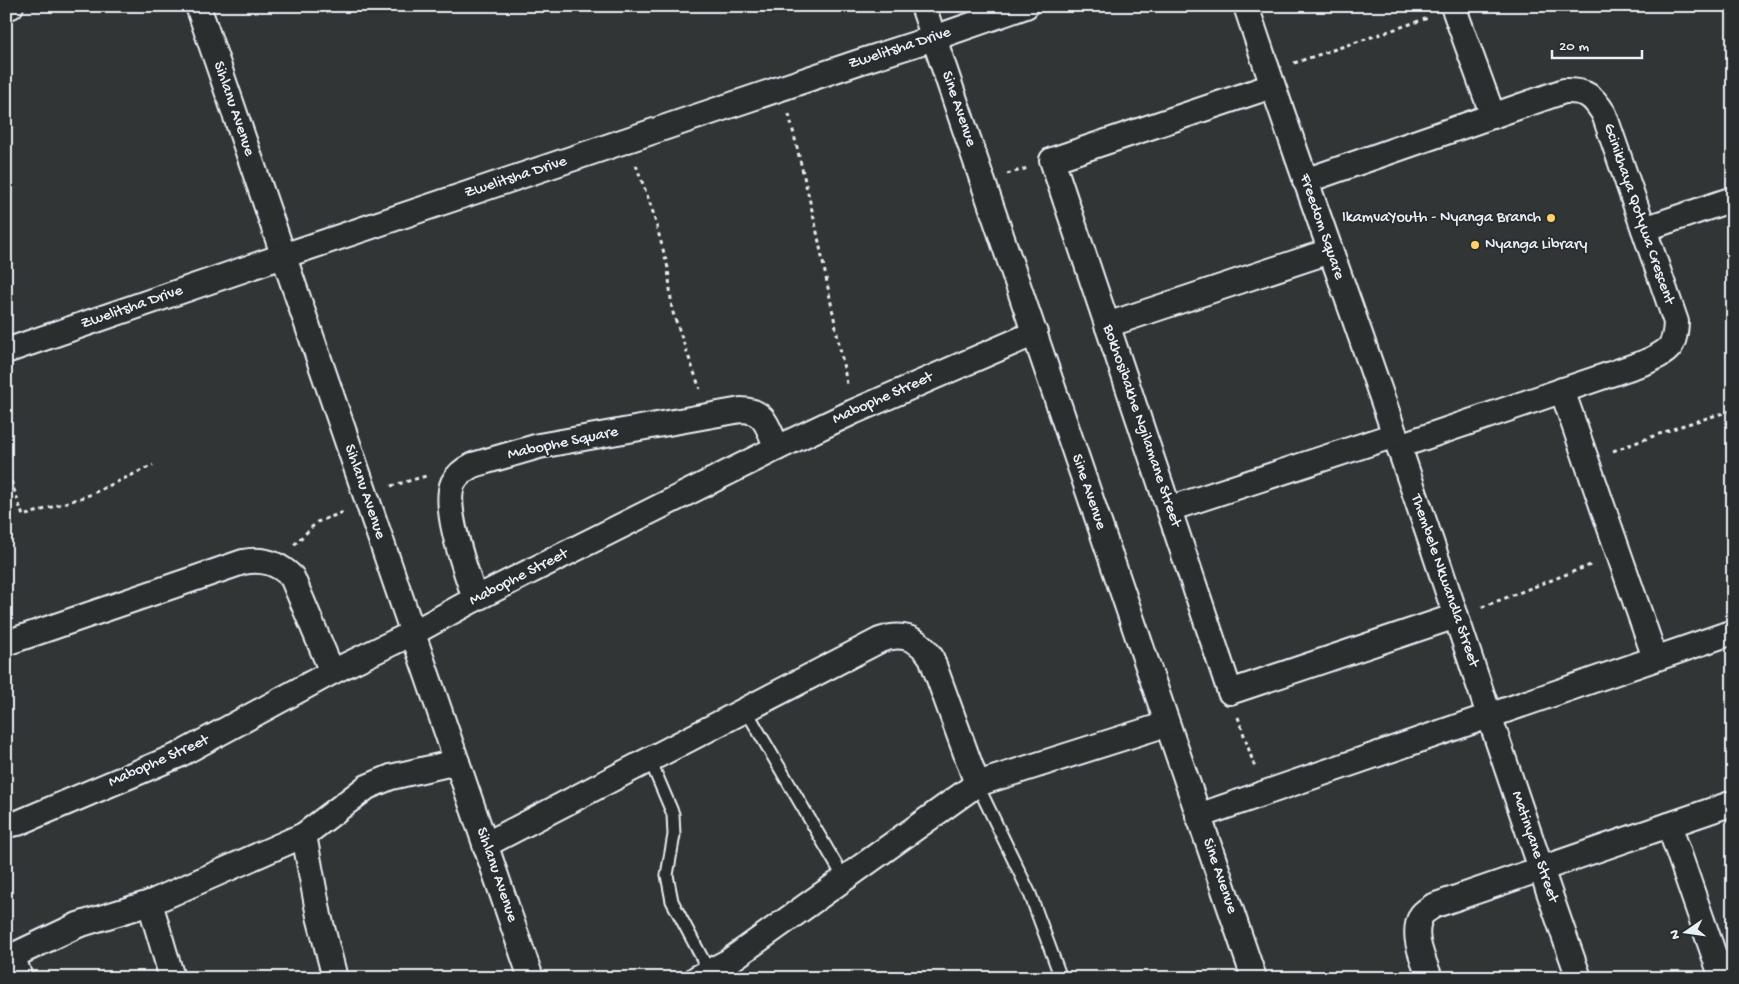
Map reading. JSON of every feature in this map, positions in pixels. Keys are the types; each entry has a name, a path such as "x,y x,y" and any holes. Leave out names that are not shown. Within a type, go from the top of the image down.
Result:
{"street":[{"path":"6,7 11,6"},
{"name":"Sihlanu Avenue","path":"198,6 531,978"},
{"name":"Sine Avenue","path":"924,6 1254,978"},
{"name":"Zwelitsha Drive","path":"6,351 1026,6"},
{"name":"Freedom Square","path":"1246,6 1304,181 1397,441"},
{"path":"1454,8 1493,116"},
{"path":"1052,160 1270,79"},
{"name":"Gcinikhaya Qotywa Crescent","path":"1169,509 1562,390 1646,362 1671,347 1675,337 1676,322 1604,114 1596,102 1588,95 1576,91 1564,91 1304,181"},
{"name":"Bokhosibakhe Ngilamane Street","path":"1052,160 1230,692"},
{"path":"1644,229 1733,198"},
{"path":"1107,325 1330,251"},
{"name":"Mabophe Street","path":"6,824 18,823 179,755 332,672 413,633 475,599 777,448 853,412 1035,333"},
{"path":"1562,390 1655,658"},
{"name":"Mabophe Square","path":"459,475 473,465 539,446 741,410 750,410 758,414 765,421 777,448"},
{"name":"Thembele Nkwandla Street","path":"1397,441 1490,716"},
{"path":"459,475 451,490 451,503 454,526 475,599"},
{"path":"6,643 243,562 263,560 284,569 292,577 332,672"},
{"path":"1230,692 1456,616"},
{"path":"1198,816 1733,632"},
{"path":"485,845 880,640 890,637 899,636 918,642 931,657 977,784"},
{"name":"Matinyane Street","path":"1490,716 1540,869 1579,978"},
{"path":"706,976 977,784 1167,724"},
{"path":"13,964 56,934 78,925 150,903 304,835 368,787 391,777 457,762"},
{"path":"1430,978 1418,944 1417,928 1421,915 1432,906 1733,803"},
{"path":"1669,825 1722,978"},
{"path":"304,835 319,916 334,978"},
{"path":"150,903 172,978"}],"lane":[{"path":"746,710 844,878"},
{"path":"650,760 673,814 674,835 667,875 672,901 706,976"},
{"path":"977,784 1030,894 1061,978"}],"path":[{"path":"1270,79 1454,8"},
{"path":"783,88 816,227 853,412"},
{"path":"627,141 652,209 668,268 672,310 709,416"},
{"path":"983,182 1052,160"},
{"path":"1586,460 1680,426 1733,410"},
{"path":"6,466 23,516 87,496 153,465"},
{"path":"275,564 317,522 367,498 434,474 459,475"},
{"path":"1456,616 1619,554"},
{"path":"1230,692 1263,794"}],"place":[{"name":"IkamvaYouth - Nyanga Branch","path":"1551,218"},
{"name":"Nyanga Library","path":"1475,245"}]}
